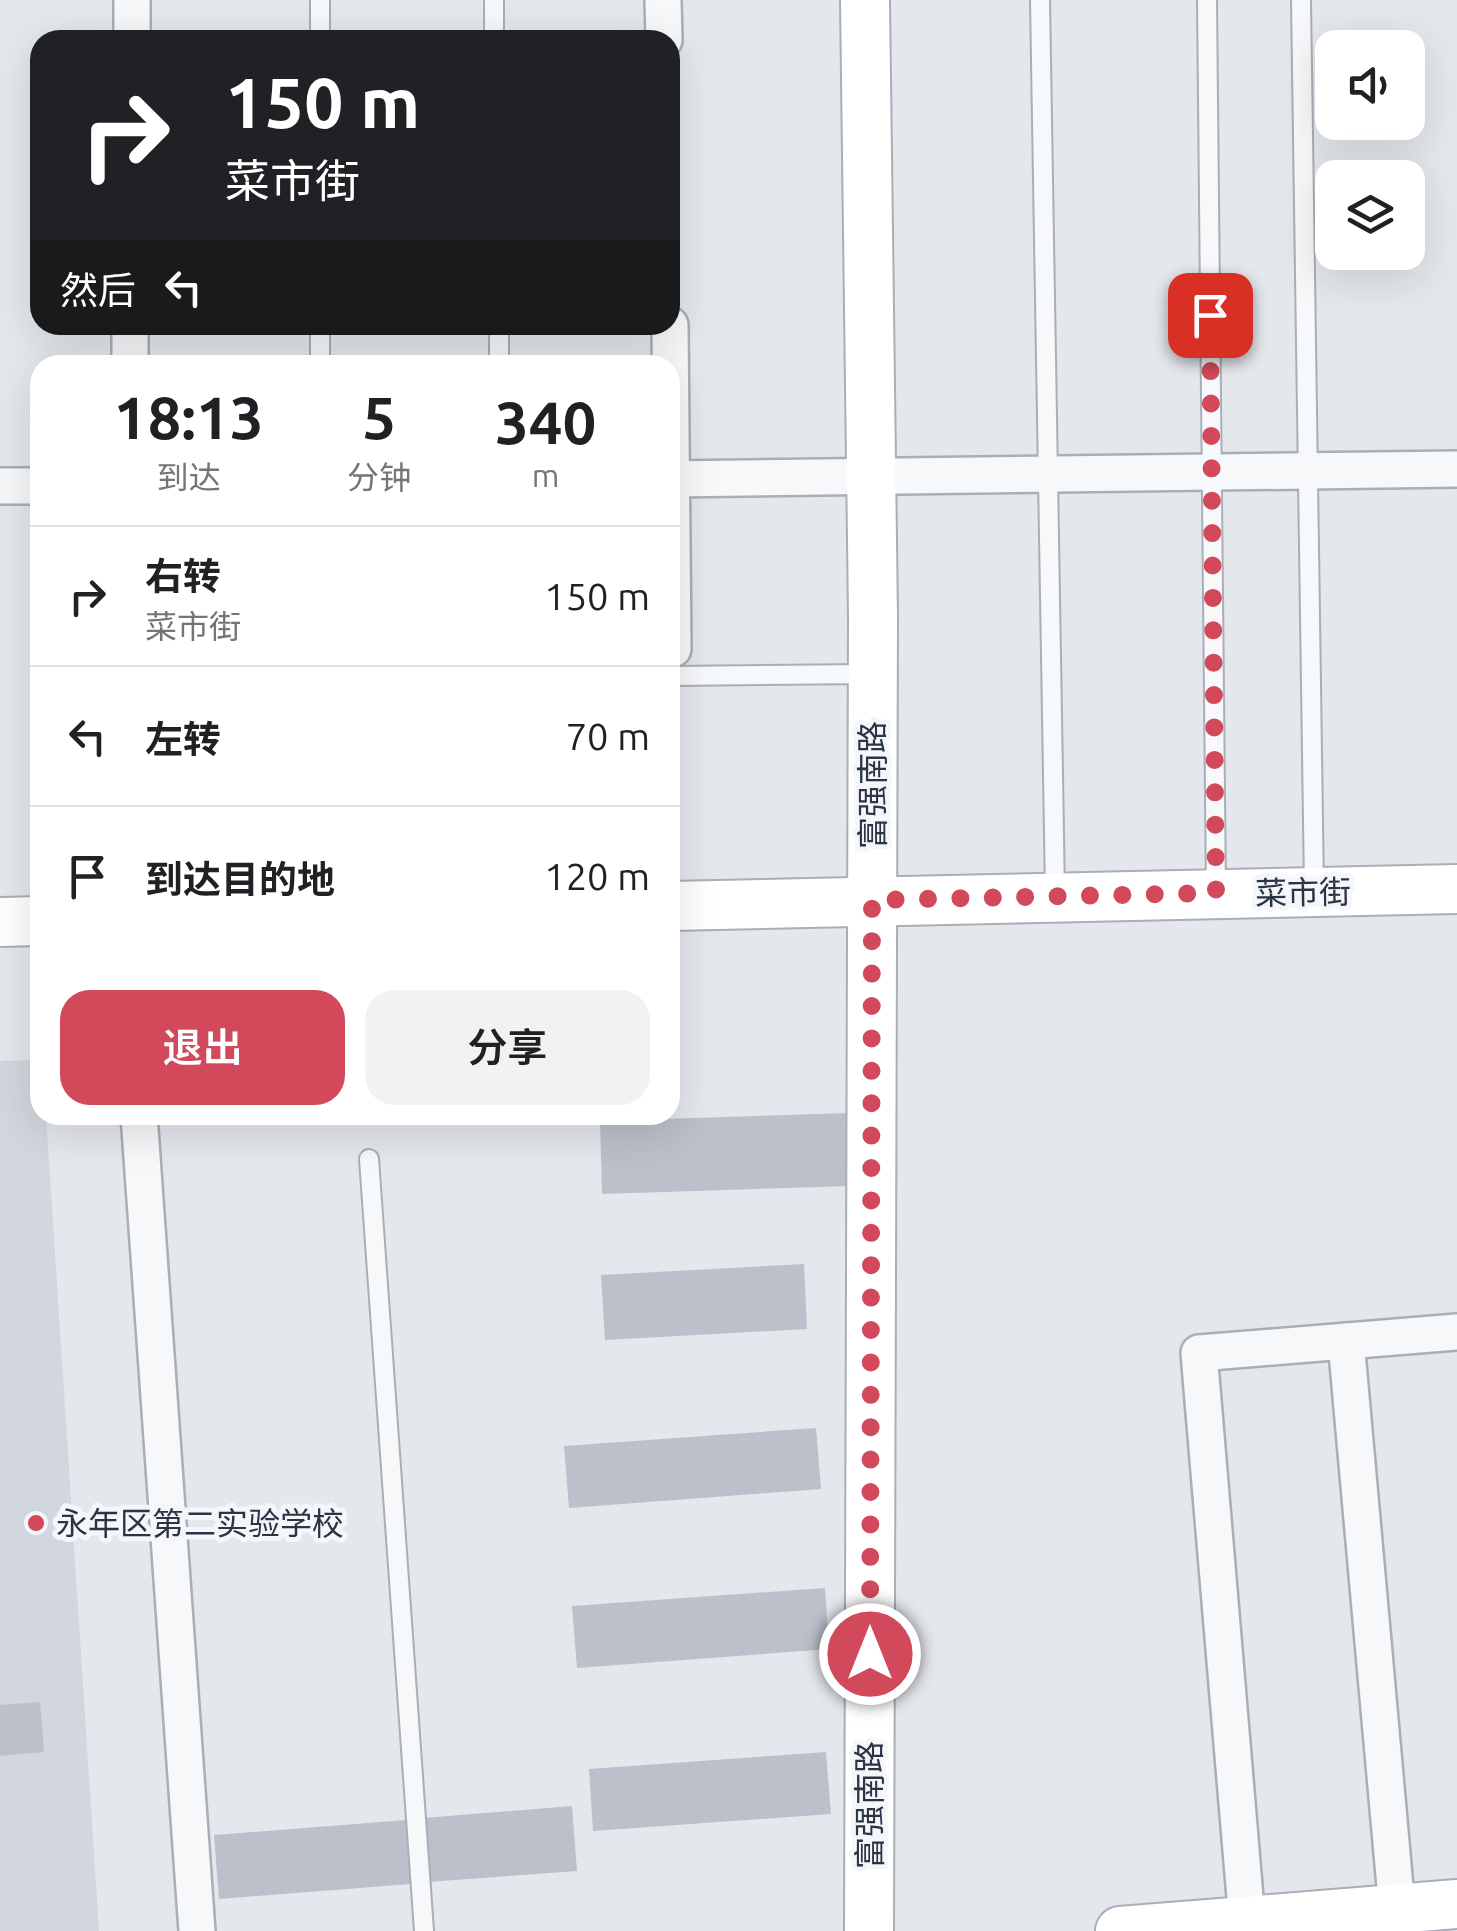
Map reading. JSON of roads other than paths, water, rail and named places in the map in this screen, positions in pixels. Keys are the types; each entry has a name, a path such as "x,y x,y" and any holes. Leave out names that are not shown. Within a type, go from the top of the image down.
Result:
{"street":[{"path":"132,0 132,30"},
{"path":"663,0 664,30"},
{"name":"富强南路","path":"865,0 872,674 869,1931"},
{"path":"680,479 1457,469"},
{"path":"0,486 30,486"},
{"name":"菜市街","path":"680,906 1457,889"},
{"path":"0,922 30,921"},
{"path":"140,1125 197,1931"},
{"path":"1247,1921 1199,1353 1457,1332"},
{"path":"1346,1341 1397,1909"},
{"path":"1143,1930 1457,1904"}],"lane":[{"path":"320,0 320,30"},
{"path":"494,0 494,30"},
{"path":"1040,0 1055,896"},
{"path":"1207,0 1216,893"},
{"path":"1302,0 1314,892"},
{"path":"680,662 872,674"},
{"path":"369,1159 424,1931"}],"place":[{"name":"永年区第二实验学校","path":"36,1523"}]}
